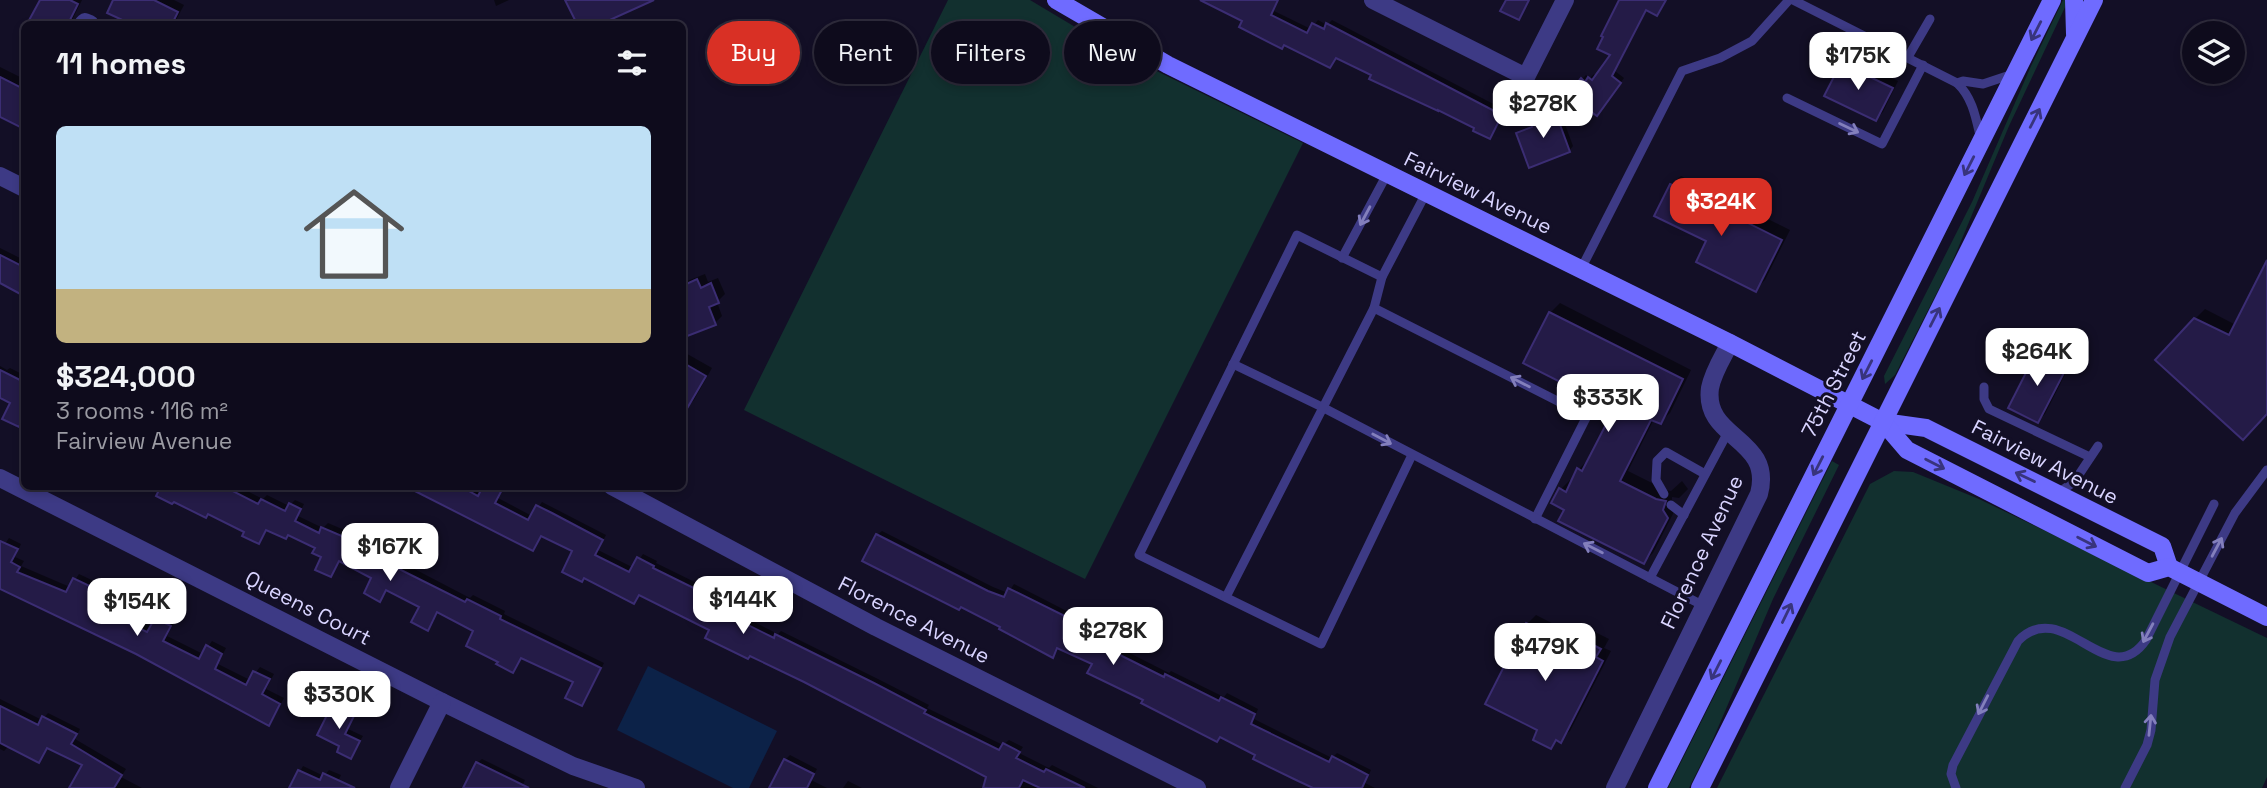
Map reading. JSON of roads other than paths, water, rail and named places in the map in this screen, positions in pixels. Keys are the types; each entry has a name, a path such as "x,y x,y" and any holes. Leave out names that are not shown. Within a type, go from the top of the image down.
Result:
{"main road":[{"name":"Fairview Avenue","path":"1056,0 1075,5 1168,65 1730,343 1883,422 1926,428 2162,546 2174,570"},
{"name":"75th Street","path":"1657,788 2052,0"},
{"path":"2074,0 2075,37"},
{"path":"1700,788 2094,0"},
{"name":"Fairview Avenue","path":"1883,422 1907,450 2148,573 2174,570 2267,617"}],"street":[{"path":"1373,0 1526,77 1565,0"},
{"path":"0,176 21,186"},
{"name":"Florence Avenue","path":"1615,788 1759,494 1762,470 1751,450 1718,422 1710,398 1715,373 1730,343"},
{"name":"Queens Court","path":"0,478 21,489"},
{"name":"Queens Court","path":"24,490 573,766 636,788"},
{"name":"Florence Avenue","path":"619,490 876,627 1197,788"},
{"path":"399,788 442,702"}],"lane":[{"path":"1581,269 1682,71 1720,58 1752,41 1791,0 1957,83 1967,93 1981,141"},
{"path":"1908,57 1930,19"},
{"path":"1787,98 1882,144 1923,65"},
{"path":"1957,83 1983,83 2015,73"},
{"path":"1342,258 1387,174"},
{"path":"1226,597 1374,308 1381,277 1426,193"},
{"path":"1381,277 1297,235 1139,555 1321,643 1412,455"},
{"path":"1374,308 1587,416 1535,519"},
{"path":"1233,364 1322,407 1704,606"},
{"path":"1984,387 1984,399 1989,409 2089,459"},
{"path":"1650,578 1728,432"},
{"path":"2058,494 2074,482 2098,446"},
{"path":"1664,494 1656,480 1657,461 1666,452 1705,474"},
{"path":"2125,788 2147,745 2151,730 2152,696 2160,661 2235,513 2267,470"},
{"path":"1956,788 1951,774 1953,765 2010,652 2028,631 2038,627 2059,630 2106,655 2124,658 2140,648 2146,640 2174,570 2214,504"},
{"path":"1671,505 1684,515"}],"water":[{"path":"648,666 777,731 749,788 733,788 617,730"}]}
